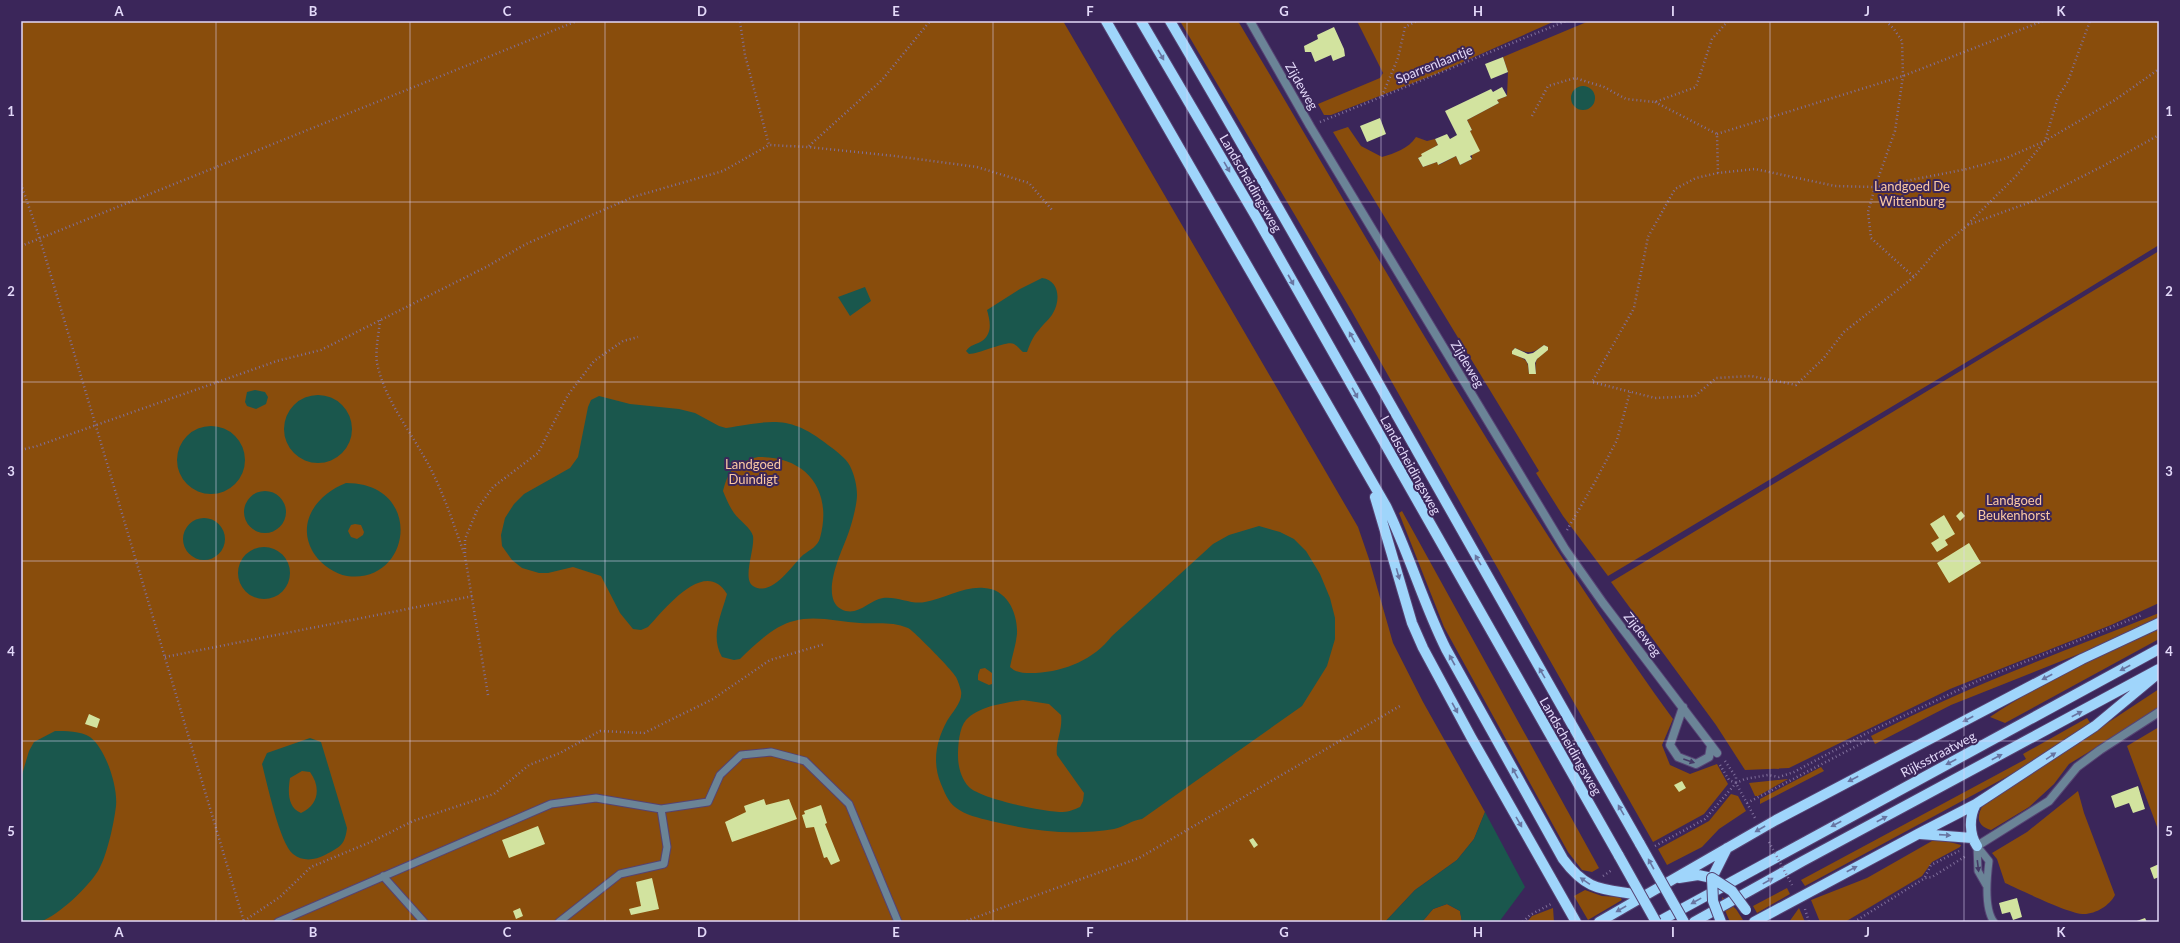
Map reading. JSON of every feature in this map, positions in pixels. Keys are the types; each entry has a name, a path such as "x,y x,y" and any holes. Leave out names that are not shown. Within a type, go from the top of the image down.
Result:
{"main road":[{"path":"1106,21 1362,465 1400,534 1430,618 1564,859 1575,874 1593,886 1603,890 1644,896"},
{"name":"Landscheidingsweg","path":"1141,21 1255,215 1657,922"},
{"name":"Landscheidingsweg","path":"1170,21 1277,203 1447,506 1684,922"},
{"path":"1362,465 1379,508 1412,623 1423,648 1470,737 1576,922"},
{"path":"1599,922 1761,828 2082,659 2159,623"},
{"name":"Rijksstraatweg","path":"1657,922 2159,649"},
{"path":"1694,922 2159,669"},
{"path":"1671,880 1687,876 1712,876 1732,891 1754,922 1976,804 2095,726 2159,673"},
{"path":"1918,834 1974,842 1971,820 1976,804"},
{"path":"1721,922 1713,901 1712,876 1726,848"}],"street":[{"name":"Zijdeweg","path":"1250,21 1310,126 1560,541 1603,603 1716,754"},
{"path":"1683,708 1670,745 1678,757 1696,764 1709,757 1711,746"},
{"path":"1974,842 2049,801 2077,767 2100,750 2159,712"}],"lane":[{"path":"278,922 551,804 596,798 661,809 708,802 720,775 741,755 771,752 805,761 849,804 898,922"},
{"path":"559,922 620,874 664,864 667,847 661,809"},
{"path":"1974,842 1978,871 1986,885"},
{"path":"1974,842 1989,861 1986,885 1991,917 1994,922"},
{"path":"383,876 424,922"}],"path":[{"path":"21,246 577,21"},
{"path":"736,21 745,21"},
{"path":"808,147 882,80 930,21"},
{"path":"1382,96 1398,58 1405,27 1417,21"},
{"name":"Sparrenlaantje","path":"1310,126 1566,21"},
{"path":"1655,102 1696,87 1712,40 1728,21"},
{"path":"1886,21 1894,28 1902,41 1903,76 1895,131 1874,187 1868,212 1871,238 1914,277"},
{"path":"1532,116 1548,86 1575,78 1604,86 1626,99 1655,102 1716,134 1903,76 2043,21"},
{"path":"2090,21 2068,81 2058,97 2045,142 2017,175 1968,225 1938,249 1914,277 1844,332 1823,359 1796,386 1751,376 1716,378 1695,396 1655,398 1592,382 1634,308 1648,236 1676,189 1696,178 1718,173 1755,170 1835,186 1874,187 1982,165 2004,159 2045,142 2115,100 2159,69"},
{"path":"740,22 745,55 769,145"},
{"path":"1716,134 1718,173"},
{"path":"1968,225 2036,200 2104,166 2159,135"},
{"path":"21,450 96,426 277,361 321,350 488,266 526,244 633,197 723,171 769,145 808,147 977,167 1030,183 1052,211"},
{"path":"21,184 40,239 244,921 280,897 311,867 373,841 413,821 494,794 529,765 560,752 600,731 644,733 713,700 770,660 825,644"},
{"path":"380,320 377,361 382,381 398,414 424,456 444,498 465,556 473,596 488,695"},
{"path":"465,556 465,539 478,508 493,487 538,453 568,395 594,361 623,340 638,337"},
{"path":"1560,541 1595,482 1617,440 1630,392"},
{"path":"165,658 473,596"},
{"path":"1716,754 1729,780 1736,783 1756,776 1768,775 1779,777 1794,772 1867,733 1982,679 2146,613"},
{"path":"963,922 1139,858 1400,706"},
{"path":"1747,803 1870,739"},
{"path":"1716,754 1727,764 1736,777 1736,783 1792,885"},
{"path":"1925,878 1931,865 1974,842"},
{"path":"1854,922 1925,878 1932,877 1962,860 1974,842"}],"green space":[{"name":"Landgoed Duindigt","path":"21,21 1063,21 1358,527 1369,559 1393,643 1423,702 1485,812 1474,839 1457,860 1415,890 1385,922 21,922"},
{"path":"1180,21 1238,21 1395,287 1502,463 1614,635 1673,719 1662,745 1670,765 1690,774 1717,764 1728,784 1704,814 1653,842 1351,310"},
{"path":"1357,21 1555,21 1436,74 1331,115 1324,115 1318,104 1380,78 1383,73"},
{"name":"Landgoed De Wittenburg","path":"1589,21 2159,21 2159,245 2012,335 1608,576 1563,516 1536,473 1539,471 1333,132 1348,127 1361,146 1382,157 1405,148 1416,137 1427,141 1435,139 1438,145 1418,158 1423,167 1437,162 1439,165 1456,156 1460,165 1472,159 1470,131 1472,130 1467,120 1499,103 1497,100 1507,96 1508,72 1503,57","holes":["1544,345 1548,347 1548,350 1540,355 1536,362 1536,374 1529,374 1526,361 1513,354 1512,351 1515,348 1530,352"]},
{"name":"Landgoed Beukenhorst","path":"2159,251 2159,603 2111,625 1950,689 1789,768 1745,770 1716,725 1611,582"},
{"path":"1402,511 1599,868 1592,872 1582,870 1568,852 1444,627 1399,513"},
{"path":"2159,613 2159,619 2094,648 1951,705 1875,744 1871,736 1977,686"},
{"path":"2159,629 2159,639 2005,723 1990,717 2051,680"},
{"path":"2159,689 2159,709 2069,764 2054,784 2029,807 1991,830 1980,823 1979,813 1983,805"},
{"path":"2087,718 2091,724 2034,762 1805,886 1801,880 2026,759 2023,754"},
{"path":"2159,727 2159,832 2127,746"},
{"path":"1821,767 1824,771 1760,804 1760,799"},
{"path":"1788,779 1758,796 1755,796 1749,783"},
{"path":"2078,791 2084,813 2115,895 2110,902 2102,908 2089,914 2077,913 2057,906 2005,883 1997,859 1992,853 2027,832"},
{"path":"1731,794 1738,796 1746,811 1719,829 1702,847 1667,865 1658,849 1709,821"},
{"path":"1942,840 1961,845 1960,847 1932,862 1922,876 1845,922 1820,922 1811,900 1867,878 1932,841"},
{"path":"1787,888 1790,894 1757,913 1753,906"},
{"path":"1585,890 1602,896 1620,897 1622,900 1588,920 1574,896"},
{"path":"1722,897 1736,909 1743,920 1730,922 1724,908"},
{"path":"1447,904 1460,911 1462,922 1422,922 1433,909"},
{"path":"1553,908 1554,922 1527,922 1532,916"},
{"path":"1799,908 1805,922 1789,922"}],"shaded area":[{"path":"1583,86 1588,87 1594,93 1594,103 1588,109 1583,110 1578,109 1572,103 1571,98 1572,93 1578,87"},
{"path":"1042,278 1052,282 1057,291 1058,297 1056,308 1035,335 1027,352 1023,352 1011,343 969,354 966,351 982,341 988,334 990,323 987,310 1020,289"},
{"path":"865,287 871,301 850,316 838,297"},
{"path":"255,390 265,392 268,397 266,404 256,409 247,406 245,402 247,392"},
{"path":"318,395 331,398 342,405 349,416 352,429 349,442 342,453 331,460 318,463 305,460 294,453 287,442 284,429 287,416 294,405 305,398"},
{"path":"599,396 630,404 679,409 695,413 719,426 726,428 768,422 790,424 802,428 814,435 837,452 850,466 853,472 857,491 857,500 853,518 833,577 832,596 835,604 841,609 847,611 858,610 878,599 883,598 894,598 920,603 969,589 992,589 1005,597 1016,618 1017,634 1010,667 1016,671 1026,673 1058,670 1078,663 1096,652 1213,544 1229,535 1259,526 1280,532 1294,539 1306,551 1320,574 1330,598 1335,618 1335,639 1327,666 1302,706 1142,819 1114,829 1067,832 1037,830 972,816 959,810 946,796 938,776 936,760 936,752 940,736 960,699 961,691 959,684 956,677 948,667 908,628 890,624 802,619 787,623 772,631 740,659 734,660 722,657 717,641 718,626 727,594 718,584 708,581 697,583 675,599 648,627 641,630 633,629 620,613 601,576 573,567 548,573 539,573 522,568 512,560 502,546 501,535 505,518 514,504 524,494 570,468 578,457 588,407 591,400","holes":["758,457 775,458 790,463 803,470 819,491 823,505 823,521 820,538 816,546 803,555 781,579 767,588 760,589 753,586 749,577 753,542 752,533 736,516 723,491 725,483 734,468 739,464","985,668 992,673 992,684 989,685 978,680 980,669","1023,700 1049,704 1061,715 1057,755 1084,793 1083,801 1080,807 1063,812 1042,810 1013,804 986,796 969,787 959,768 958,747 962,728 966,720 971,715 985,708"]},
{"path":"211,426 224,429 235,436 242,447 245,460 242,473 235,484 224,491 211,494 198,491 187,484 180,473 177,460 180,447 187,436 198,429"},
{"path":"346,483 371,487 389,499 398,515 400,533 396,551 385,565 369,575 347,576 333,571 318,559 309,543 307,532 308,521 312,512 318,502 335,488","holes":["351,525 361,525 364,532 363,535 357,539 351,537 348,531"]},
{"path":"265,491 280,497 286,512 280,527 265,533 250,527 244,512 250,497"},
{"path":"204,518 219,524 225,539 219,554 204,560 189,554 183,539 189,524"},
{"path":"259,547 269,547 283,554 290,568 290,578 283,592 269,599 259,599 249,595 242,588 238,578 238,568 242,558 249,551"},
{"path":"55,731 73,732 86,735 96,743 101,750 110,769 115,789 116,806 114,821 110,839 101,865 88,885 65,906 42,921 32,923 21,922 21,778 29,751 34,742"},
{"path":"310,738 321,742 347,828 345,838 341,845 321,857 313,859 297,857 288,848 274,812 262,764 267,753","holes":["302,771 310,772 314,778 317,789 315,800 307,810 301,813 296,810 291,803 289,793 290,778"]},
{"path":"1485,812 1525,887 1499,922 1462,922 1460,911 1447,904 1433,909 1422,922 1385,922 1415,890 1457,860 1474,839"}],"building":[{"path":"1334,27 1344,49 1345,56 1333,61 1331,55 1315,62 1311,52 1305,52 1304,46 1318,39 1317,35"},
{"path":"1503,57 1508,72 1491,79 1485,64"},
{"path":"1502,87 1507,96 1497,100 1499,103 1467,120 1472,130 1470,131 1480,151 1470,156 1472,159 1460,165 1456,156 1438,165 1437,162 1423,167 1418,158 1422,156 1421,154 1438,145 1435,139 1447,134 1450,139 1457,135 1445,111 1491,89 1493,92"},
{"path":"1380,118 1386,134 1367,142 1360,126"},
{"path":"1544,345 1548,347 1548,350 1537,359 1535,363 1536,374 1529,374 1528,364 1525,359 1512,354 1512,351 1515,348 1528,354 1533,353"},
{"path":"1961,511 1965,516 1960,521 1956,516"},
{"path":"1944,515 1955,534 1945,540 1948,545 1937,552 1931,543 1939,538 1930,524"},
{"path":"1969,543 1981,563 1949,583 1937,563"},
{"path":"89,714 100,719 97,728 85,724"},
{"path":"1682,781 1686,788 1679,792 1674,785"},
{"path":"2138,786 2145,809 2133,813 2129,803 2115,808 2111,796"},
{"path":"764,799 766,805 789,799 797,819 732,842 725,822 746,812 744,806"},
{"path":"821,805 827,823 825,824 840,861 831,865 827,857 824,858 814,827 806,828 802,815 805,814 804,811"},
{"path":"538,826 545,844 509,858 502,840"},
{"path":"1253,838 1258,845 1254,848 1249,840"},
{"path":"2159,864 2159,877 2154,879 2150,868"},
{"path":"652,878 659,909 631,915 629,909 641,906 636,882"},
{"path":"2017,898 2022,917 2013,920 2010,912 2002,914 1999,903"},
{"path":"520,908 523,916 516,919 513,911"},
{"path":"2145,918 2147,922 2134,922"}]}
